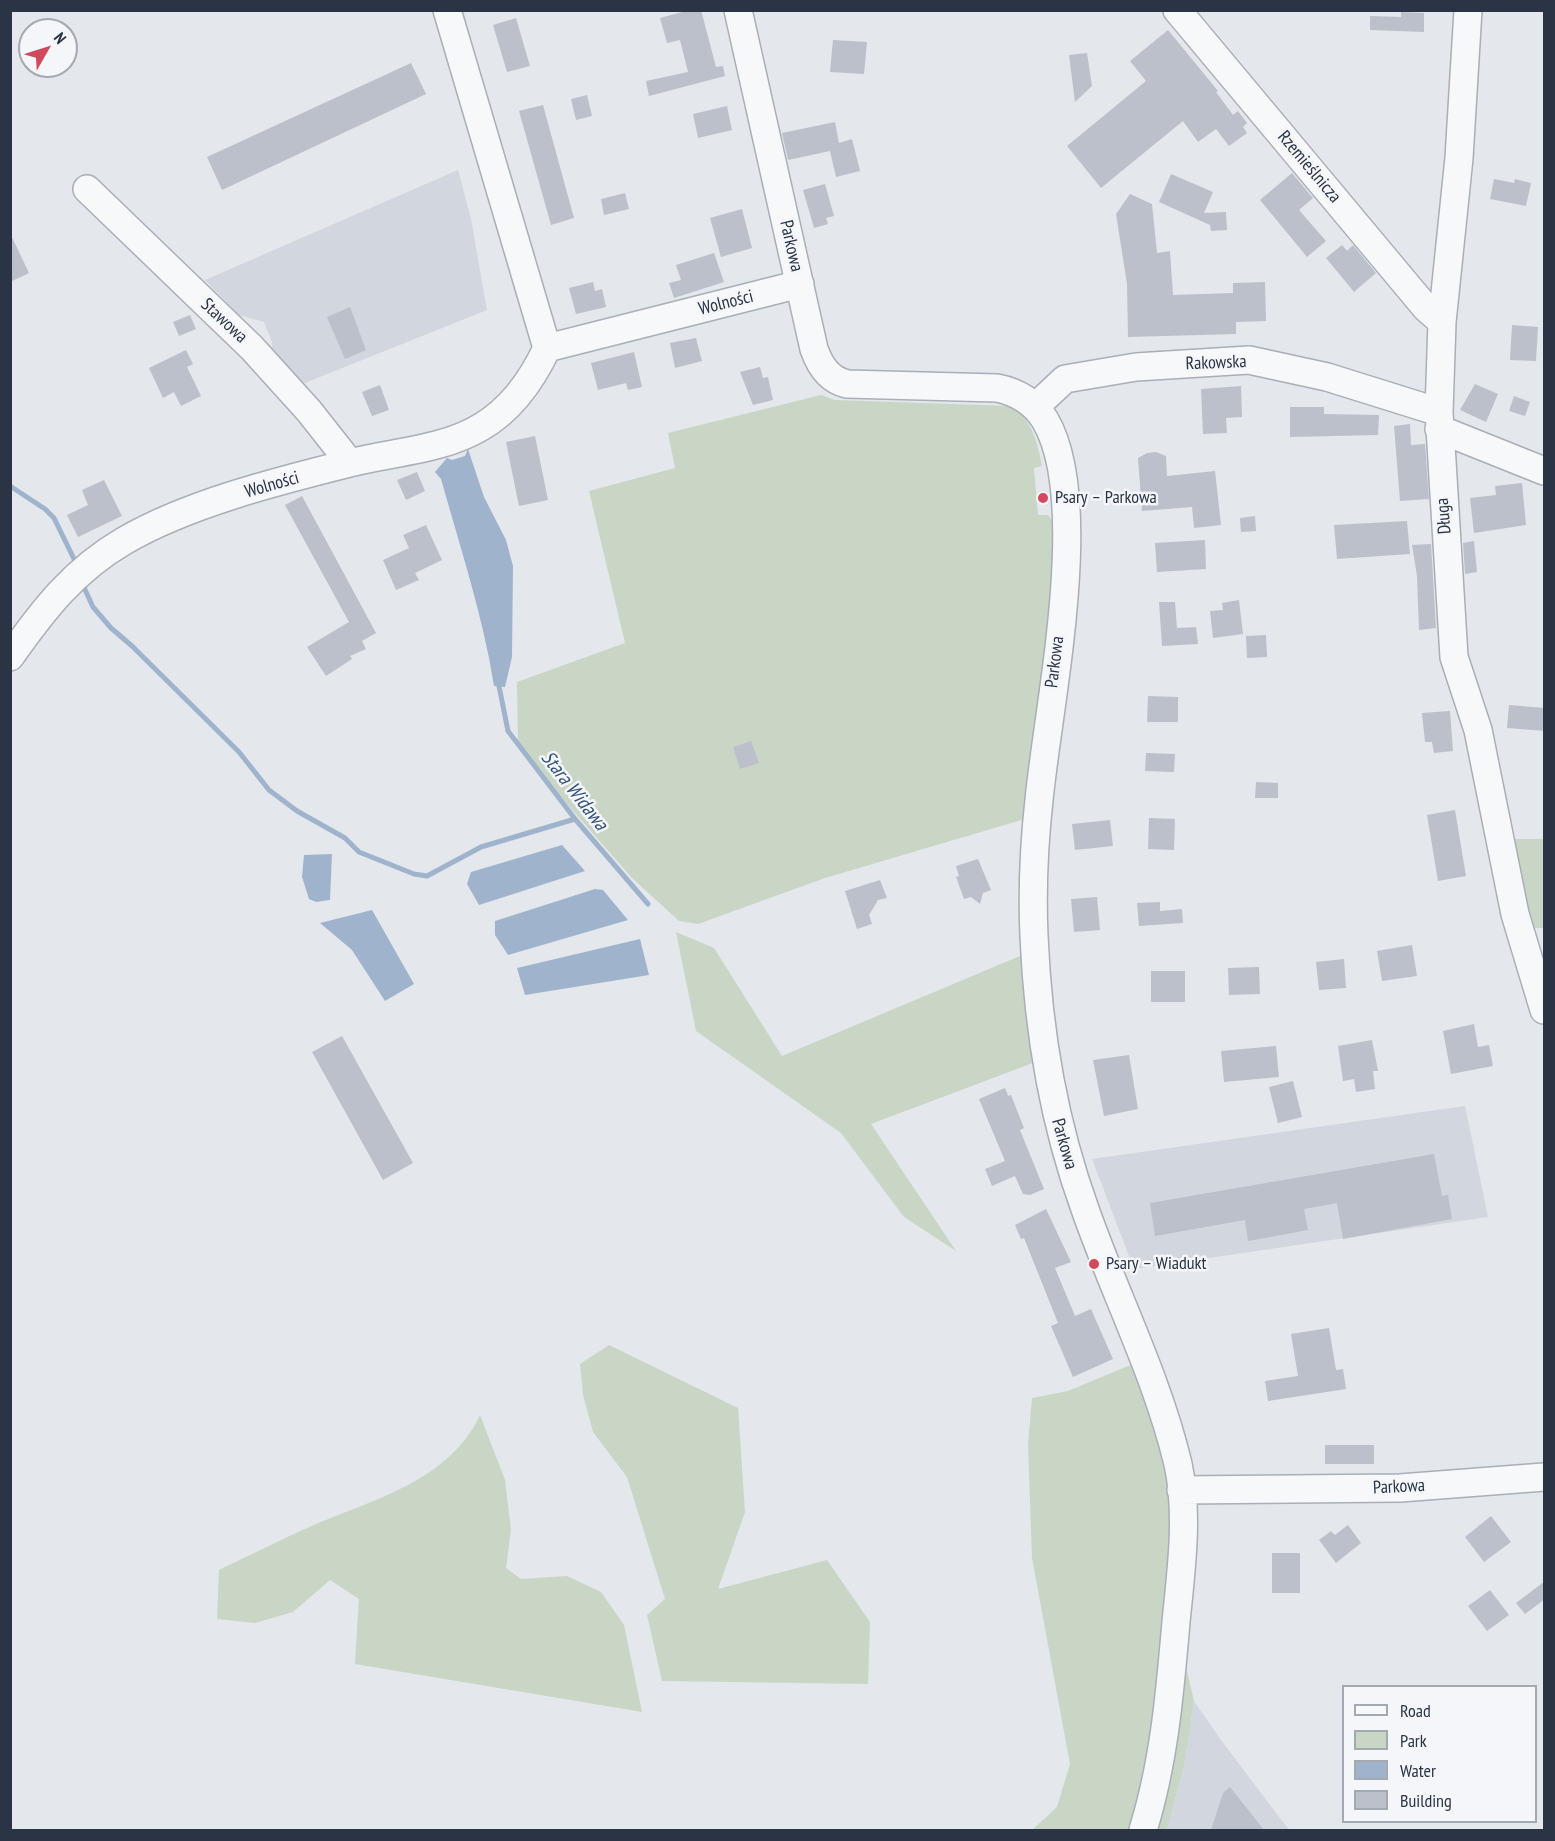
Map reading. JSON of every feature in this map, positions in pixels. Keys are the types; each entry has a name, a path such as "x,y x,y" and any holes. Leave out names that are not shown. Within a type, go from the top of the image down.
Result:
{"street":[{"path":"447,10 546,348"},
{"name":"Parkowa","path":"738,10 814,349 823,368 833,379 865,386 997,388 1010,391 1035,407 1052,435 1059,459 1065,488 1064,587 1033,871 1034,938 1045,1058 1062,1138 1085,1210 1156,1390 1179,1467 1182,1490 1181,1576 1169,1704 1150,1808 1143,1830"},
{"name":"Rzemieślnicza","path":"1177,10 1426,308 1442,322"},
{"name":"Długa","path":"1468,10 1459,158 1442,322 1439,421 1454,657 1478,730 1515,914 1545,1010"},
{"name":"Stawowa","path":"87,189 252,348 309,411 350,463"},
{"name":"Wolności","path":"10,657 78,572 124,541 205,504 350,463 438,444 482,427 505,409 534,377 546,348 800,284"},
{"name":"Rakowska","path":"1035,407 1065,379 1136,368 1249,360 1327,377 1439,421 1545,471"},
{"name":"Parkowa","path":"1182,1490 1400,1488 1545,1477"}],"shaded area":[{"path":"458,170 471,219 487,310 300,385 271,354 272,342 264,322 239,315 205,280"},
{"path":"1465,1106 1488,1217 1134,1269 1092,1159"},
{"path":"1194,1701 1289,1830 1167,1830 1184,1766"}],"green space":[{"path":"821,395 835,400 1012,406 1025,419 1033,433 1042,466 1034,468 1038,515 1048,515 1055,524 1050,610 1025,819 825,878 698,924 679,921 632,878 560,796 518,743 517,682 625,643 589,491 675,468 668,433"},
{"path":"1507,839 1544,839 1544,928 1527,928"},
{"path":"676,932 714,948 782,1056 1027,953 1038,1061 871,1124 956,1251 904,1217 841,1133 696,1031"},
{"path":"609,1345 738,1408 745,1512 718,1589 827,1560 870,1622 868,1684 662,1681 647,1615 665,1599 627,1477 593,1432 583,1395 580,1364"},
{"path":"1152,1356 1177,1429 1184,1658 1194,1701 1184,1766 1167,1830 1032,1830 1057,1807 1070,1764 1032,1558 1028,1444 1032,1398 1068,1391"},
{"path":"480,1415 505,1480 511,1530 506,1568 521,1579 567,1576 601,1592 624,1625 642,1712 355,1664 359,1599 330,1580 293,1612 255,1623 217,1619 219,1570 302,1530 409,1485 450,1456 467,1437"}],"water":[{"path":"468,449 484,497 506,540 513,566 512,657 505,687 494,686 484,634 470,582 441,479 435,472 447,458 452,460 465,456"},
{"path":"562,845 585,871 479,905 467,884 471,872"},
{"path":"332,854 330,900 316,902 309,899 302,877 304,855"},
{"path":"595,889 603,890 628,920 508,955 495,935 495,921"},
{"path":"372,910 414,984 385,1001 352,950 320,923"},
{"path":"640,939 649,975 525,995 517,968"}],"building":[{"path":"690,10 701,10 716,67 723,66 725,76 649,96 646,81 688,72 680,40 667,43 660,18"},
{"path":"1401,12 1424,13 1424,32 1370,30 1370,16 1401,17"},
{"path":"516,18 530,66 507,72 493,25"},
{"path":"1168,30 1218,91 1216,92 1233,115 1238,111 1247,123 1243,127 1247,133 1229,146 1216,129 1198,142 1183,121 1101,188 1067,146 1146,81 1130,61"},
{"path":"833,40 867,42 864,74 830,72"},
{"path":"1087,53 1092,86 1075,102 1069,55"},
{"path":"411,63 426,94 222,190 207,157"},
{"path":"587,95 592,116 576,120 571,99"},
{"path":"543,105 574,218 551,225 519,111"},
{"path":"727,106 732,130 698,138 693,114"},
{"path":"835,122 839,143 852,139 860,171 836,177 830,151 788,160 782,133"},
{"path":"1292,173 1313,198 1299,210 1326,241 1307,257 1260,200"},
{"path":"1171,174 1213,192 1204,213 1226,212 1227,230 1211,231 1210,225 1159,202"},
{"path":"1494,179 1514,183 1515,179 1531,183 1526,206 1490,199"},
{"path":"825,184 834,216 826,218 828,224 814,228 803,190"},
{"path":"625,193 629,209 604,215 601,199"},
{"path":"1130,194 1152,204 1157,253 1170,251 1173,295 1233,293 1233,283 1265,282 1266,321 1236,322 1236,334 1128,337 1127,284 1116,214"},
{"path":"742,209 752,248 721,257 710,218"},
{"path":"10,233 29,273 10,282"},
{"path":"1342,245 1347,251 1353,245 1376,273 1354,292 1326,258"},
{"path":"714,253 724,282 674,298 669,283 681,280 676,265"},
{"path":"593,282 595,291 602,289 606,307 576,314 569,288"},
{"path":"350,307 366,350 345,359 327,317"},
{"path":"190,315 196,329 179,336 173,322"},
{"path":"1512,325 1538,327 1536,361 1510,360"},
{"path":"696,338 702,361 675,368 670,343"},
{"path":"186,350 193,364 187,367 201,396 181,406 174,392 163,398 149,368"},
{"path":"634,352 642,387 628,390 626,383 598,390 591,363"},
{"path":"760,367 763,378 768,377 773,400 753,405 740,372"},
{"path":"1475,384 1498,394 1486,422 1460,410"},
{"path":"380,385 389,410 372,416 362,392"},
{"path":"1241,386 1242,417 1226,418 1227,433 1203,434 1201,389"},
{"path":"1514,396 1530,402 1525,416 1509,411"},
{"path":"1290,407 1324,407 1324,414 1379,415 1378,435 1290,437"},
{"path":"1410,424 1411,445 1425,444 1429,499 1400,501 1394,426"},
{"path":"535,436 548,500 519,506 506,442"},
{"path":"1156,452 1166,456 1167,476 1215,471 1221,525 1194,528 1192,507 1142,511 1138,458 1147,453"},
{"path":"417,472 425,491 406,500 397,480"},
{"path":"104,480 122,516 78,537 67,515 88,505 82,490"},
{"path":"1522,483 1526,525 1474,533 1470,498 1496,495 1495,486"},
{"path":"302,496 376,633 362,641 366,649 350,656 352,659 326,676 307,647 349,622 285,505"},
{"path":"1255,516 1256,531 1241,532 1240,518"},
{"path":"1407,521 1410,554 1337,559 1334,525"},
{"path":"426,525 442,560 415,573 419,580 396,590 383,560 409,548 403,535"},
{"path":"1205,540 1206,569 1157,572 1155,543"},
{"path":"1474,541 1477,572 1465,574 1463,543"},
{"path":"1431,544 1436,628 1419,630 1417,576 1412,545"},
{"path":"1239,600 1243,634 1213,638 1210,611 1223,610 1222,603"},
{"path":"1159,602 1175,602 1177,628 1196,627 1198,644 1162,646"},
{"path":"1266,635 1267,657 1247,658 1246,636"},
{"path":"1148,696 1178,697 1178,722 1147,722"},
{"path":"1509,705 1545,708 1545,731 1507,728"},
{"path":"1450,711 1453,751 1434,753 1432,742 1425,742 1422,713"},
{"path":"751,741 759,763 740,769 733,747"},
{"path":"1146,753 1175,754 1174,772 1145,771"},
{"path":"1256,782 1278,783 1278,798 1255,798"},
{"path":"1455,810 1466,876 1438,881 1427,815"},
{"path":"1149,818 1175,819 1174,850 1148,849"},
{"path":"1110,820 1113,846 1075,850 1072,824"},
{"path":"978,859 991,890 983,893 980,904 971,897 964,899 956,877 959,876 956,866"},
{"path":"880,880 887,898 878,900 869,915 872,924 857,929 845,891"},
{"path":"1097,897 1100,930 1074,932 1071,899"},
{"path":"1160,902 1160,911 1182,909 1183,923 1139,926 1137,903"},
{"path":"1412,945 1417,976 1382,981 1377,951"},
{"path":"1344,959 1346,988 1319,990 1316,962"},
{"path":"1259,967 1260,994 1229,995 1228,968"},
{"path":"1151,971 1185,971 1185,1002 1151,1002"},
{"path":"1474,1024 1478,1047 1489,1045 1493,1066 1451,1074 1443,1031"},
{"path":"342,1036 413,1163 383,1180 312,1052"},
{"path":"1372,1040 1378,1071 1373,1071 1375,1089 1356,1092 1354,1079 1343,1081 1338,1046"},
{"path":"1276,1046 1279,1077 1224,1082 1221,1051"},
{"path":"1129,1055 1138,1109 1104,1116 1093,1060"},
{"path":"1293,1081 1302,1117 1278,1123 1269,1087"},
{"path":"1005,1088 1008,1096 1011,1095 1024,1128 1020,1130 1044,1189 1030,1195 1023,1194 1015,1176 992,1186 985,1169 1005,1161 979,1099"},
{"path":"1434,1154 1442,1196 1448,1195 1452,1219 1343,1239 1337,1203 1304,1209 1308,1230 1248,1241 1245,1220 1155,1236 1150,1203"},
{"path":"1046,1209 1071,1262 1055,1268 1075,1316 1091,1309 1113,1359 1073,1377 1051,1326 1058,1323 1024,1238 1021,1239 1015,1225"},
{"path":"1329,1328 1336,1370 1343,1369 1346,1389 1268,1401 1265,1381 1298,1376 1291,1334"},
{"path":"1325,1445 1374,1445 1374,1464 1325,1464"},
{"path":"1491,1516 1511,1542 1484,1562 1465,1537"},
{"path":"1348,1525 1361,1543 1336,1563 1319,1540 1331,1531 1335,1535"},
{"path":"1272,1553 1300,1553 1300,1593 1272,1593"},
{"path":"1545,1581 1545,1599 1525,1614 1516,1603"},
{"path":"1490,1590 1509,1615 1487,1631 1468,1606"},
{"path":"1230,1787 1264,1830 1211,1830 1223,1793"}],"waterway":[{"path":"10,486 45,509 54,518 75,561"},
{"path":"82,583 93,607 111,628 239,752 269,790 297,811 345,838 359,852 414,874 427,876 481,847 575,819"},
{"name":"Stara Widawa","path":"499,686 508,731 575,819 648,904"}],"place":[{"name":"Psary – Parkowa","path":"1043,498"},
{"name":"Psary – Wiadukt","path":"1094,1264"}]}
